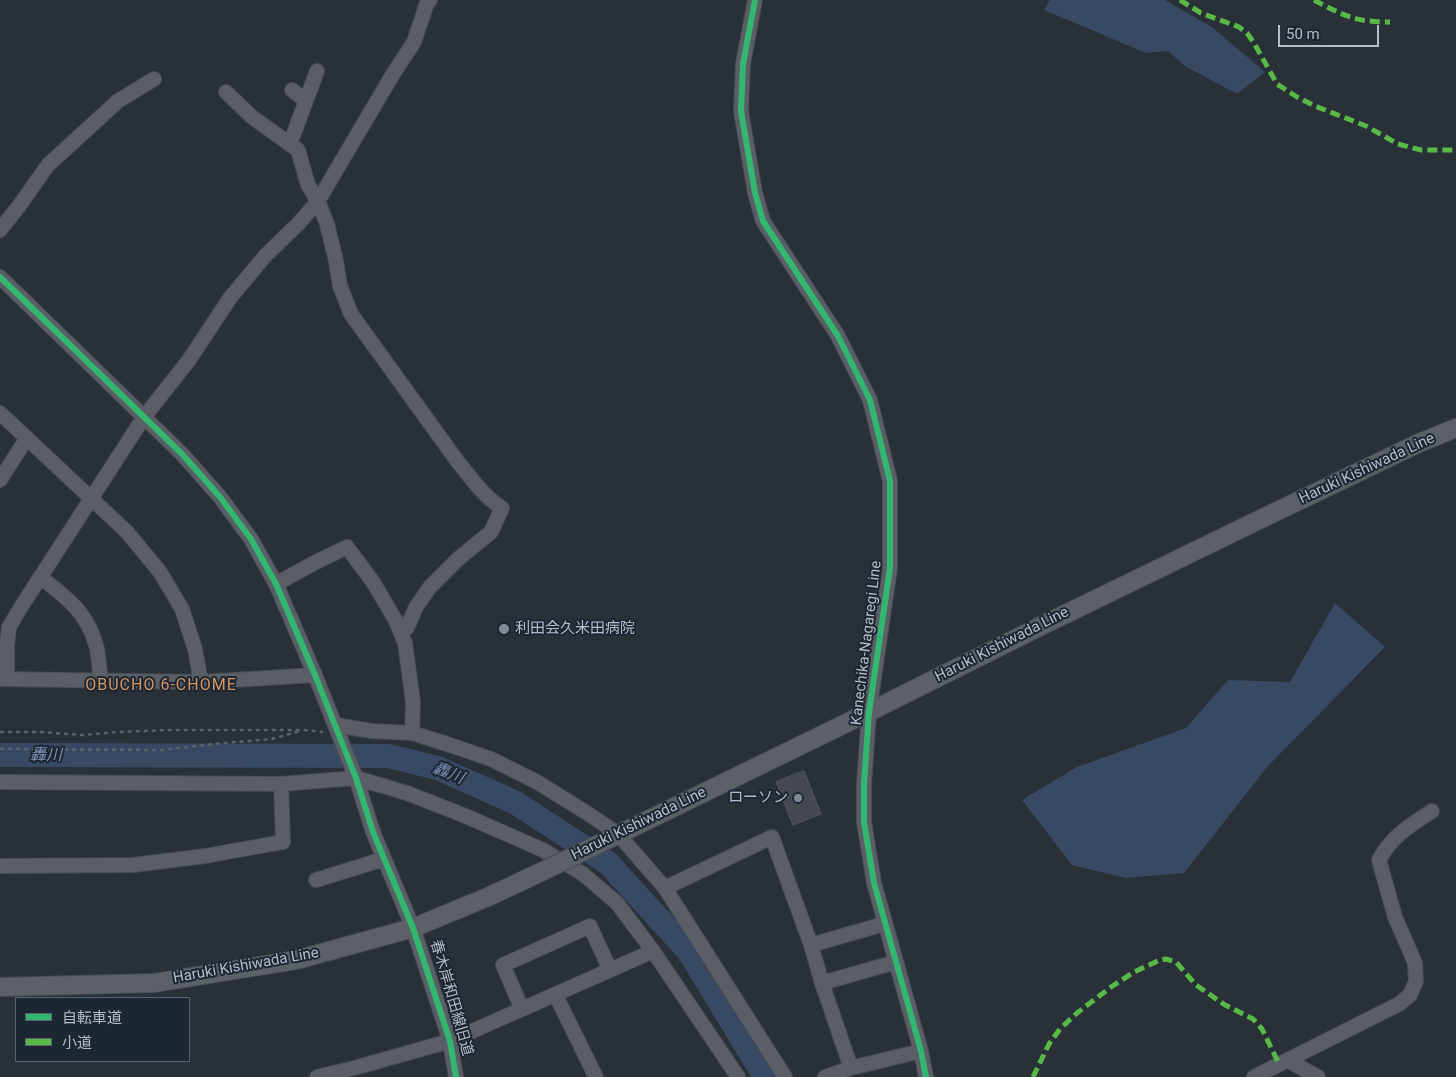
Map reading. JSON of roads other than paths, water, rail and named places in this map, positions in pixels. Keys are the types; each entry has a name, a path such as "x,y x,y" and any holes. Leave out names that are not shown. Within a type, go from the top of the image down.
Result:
{"main road":[{"name":"Haruki Kishiwada Line","path":"0,987 154,983 296,960 413,928 490,896 541,872 1267,516 1419,443 1456,428"}],"street":[{"path":"315,675 202,682 4,679 9,627 40,577 144,417 189,360 230,298 265,256 299,223 318,201 414,42 427,3 430,0"},
{"name":"Kanechika-Nagaregi Line","path":"755,0 743,64 741,111 755,193 764,221 838,336 870,400 890,481 890,568 869,712 864,784 864,822 874,883 921,1051 926,1077"},
{"path":"290,144 317,71"},
{"path":"0,230 48,165 118,101 154,79"},
{"path":"292,90 306,102"},
{"path":"226,92 252,117 298,150 308,185 318,201 327,224 340,286 352,314 475,484 502,508 491,532 458,559 430,586 416,607 407,628 400,632"},
{"name":"春木岸和田線旧道","path":"0,278 182,454 220,498 251,540 276,584 355,775 373,832 413,928 450,1041 456,1077"},
{"path":"0,413 127,532 160,572 182,609 195,649 202,682"},
{"path":"0,480 27,438"},
{"path":"276,584 347,547 373,582 396,621 405,643 413,702 412,733"},
{"path":"40,577 66,597 84,617 96,646 100,680"},
{"path":"337,729 412,733 447,744 491,759 537,782 587,812 615,836 665,888 786,1077"},
{"path":"0,782 281,784 355,775 468,817 543,850 583,874 617,903 653,951 738,1077"},
{"path":"0,866 133,865 205,856 283,842 281,784"},
{"path":"1254,1077 1399,1004 1410,995 1416,981 1415,962 1395,917 1379,860 1398,834 1432,811"},
{"path":"665,888 772,837 811,945 851,1068"},
{"path":"316,880 384,859"},
{"path":"811,945 884,924"},
{"path":"522,1009 503,965 590,926 610,970"},
{"path":"317,1077 354,1073 450,1041 653,951"},
{"path":"822,983 896,962"},
{"path":"556,994 596,1077"},
{"path":"825,1077 851,1068 921,1051"},
{"path":"1287,1060 1318,1077"}],"water":[{"path":"1050,0 1165,0 1212,27 1265,72 1237,94 1185,66 1168,51 1146,53 1044,10"},
{"path":"1335,603 1385,647 1268,766 1184,873 1126,878 1072,865 1022,800 1077,767 1186,728 1228,680 1290,682"}],"waterway":[{"name":"轟川","path":"0,755 388,756 438,768 516,803 608,863 690,953 765,1077"}],"place":[{"name":"利田会久米田病院","path":"504,629"},
{"name":"ローソン","path":"798,798"}],"district":[{"name":"OBUCHO 6-CHOME","path":"161,686"}]}
